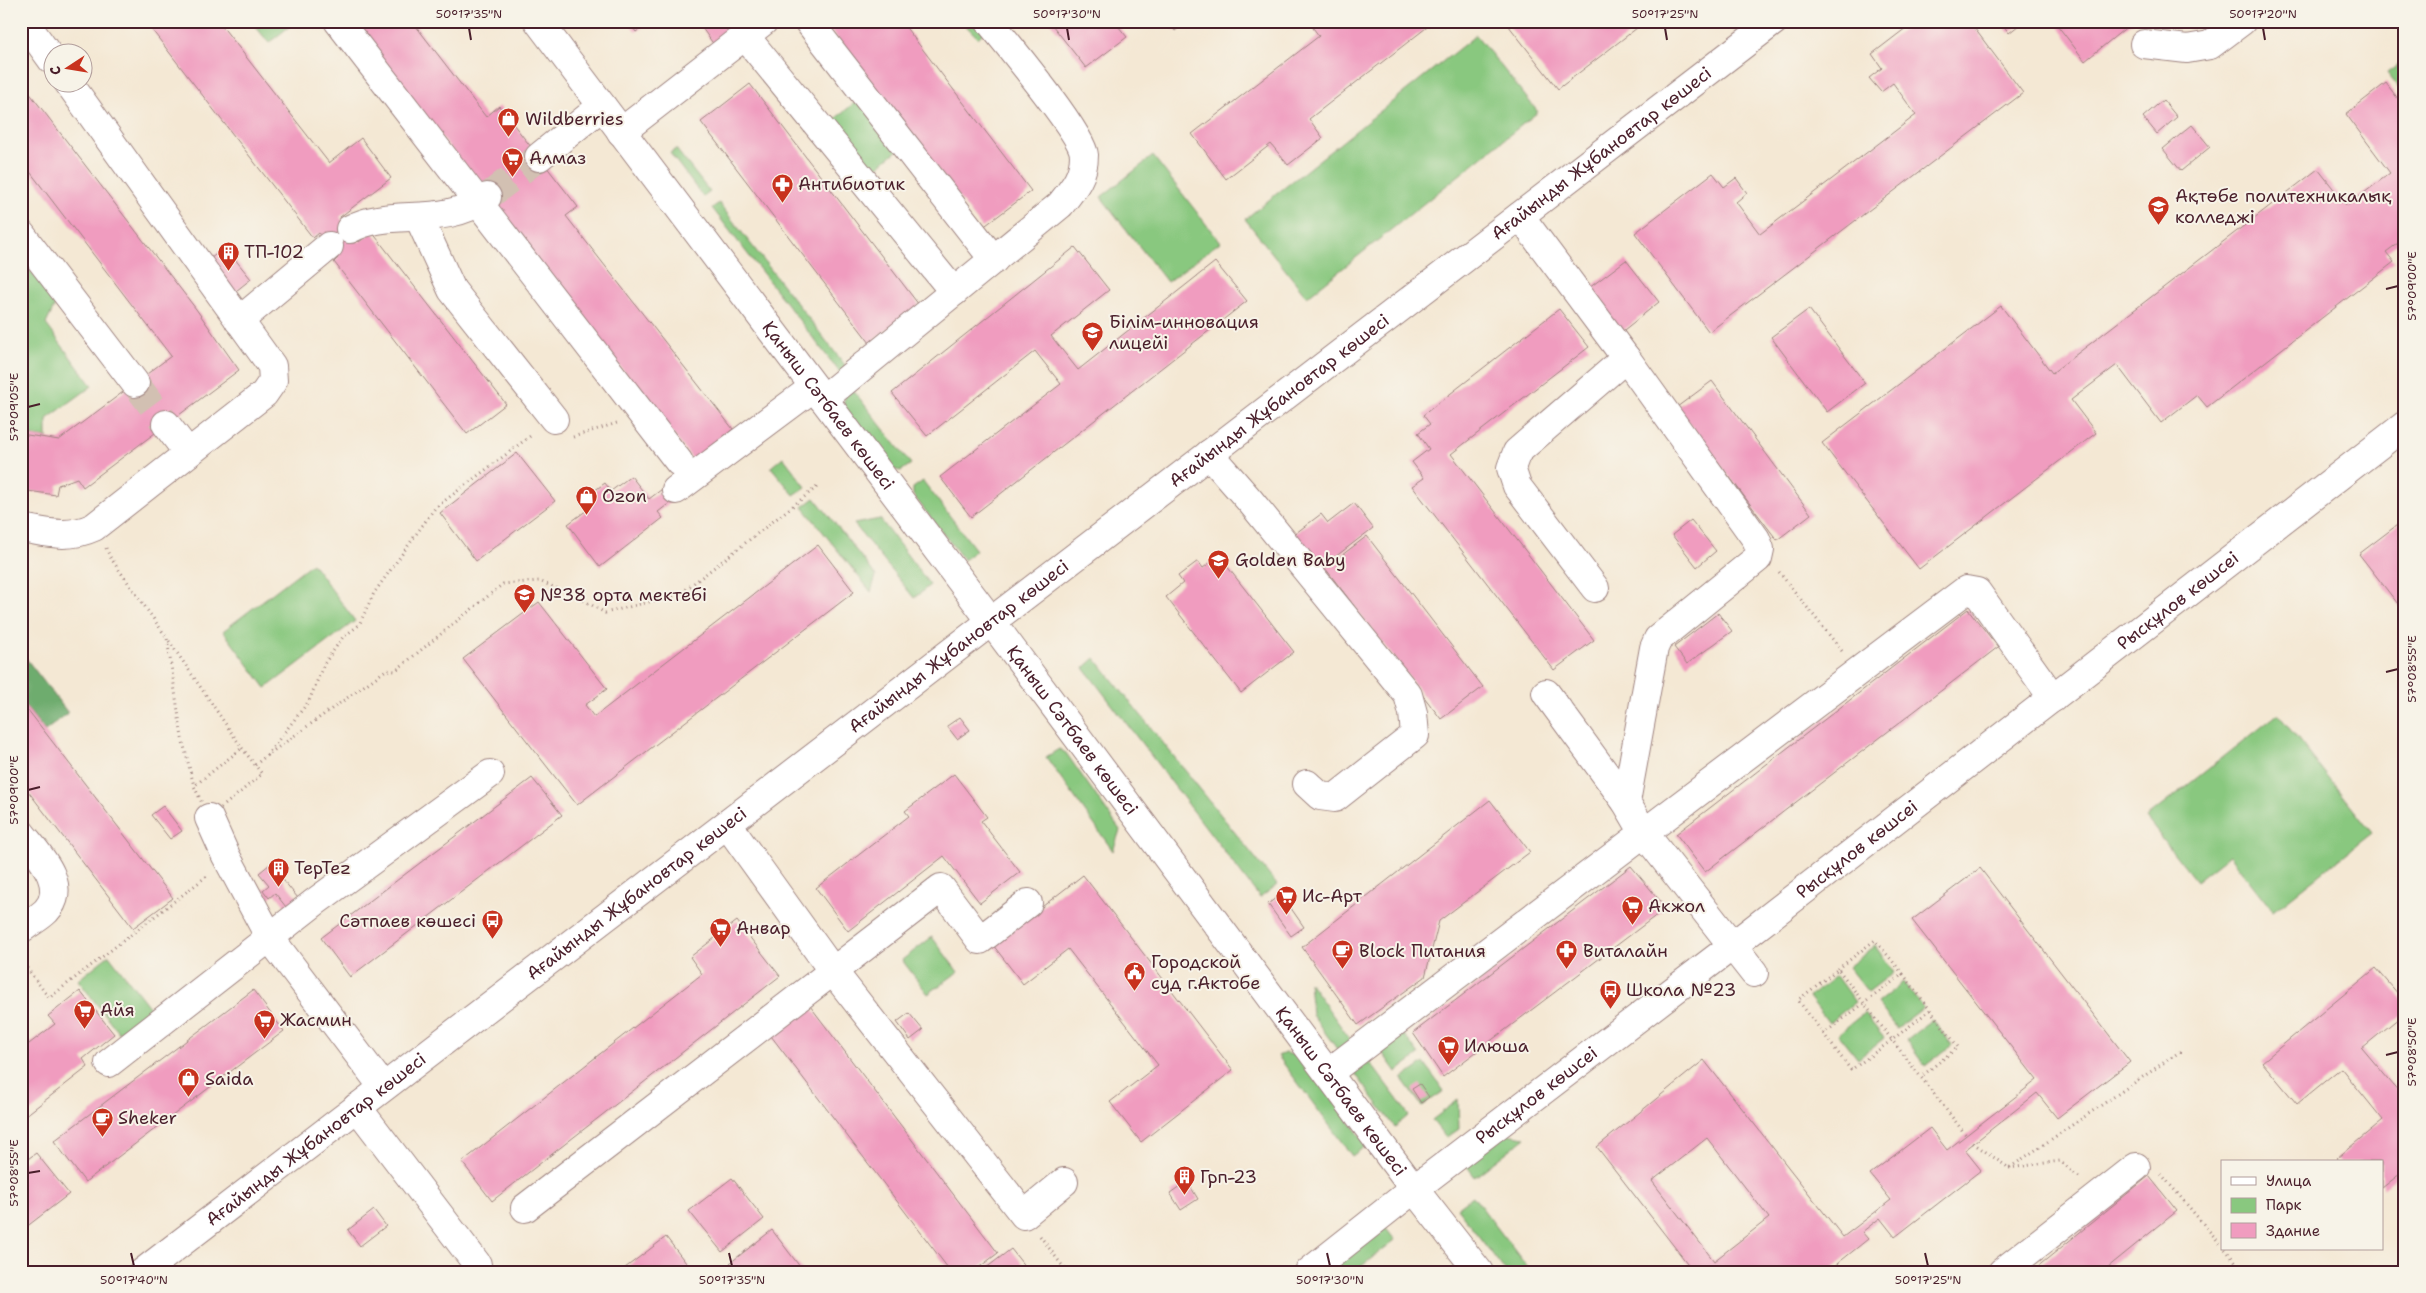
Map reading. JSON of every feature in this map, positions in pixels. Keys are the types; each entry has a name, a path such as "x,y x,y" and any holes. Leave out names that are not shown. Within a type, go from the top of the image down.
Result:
{"street":[{"path":"338,21 482,200 679,462"},
{"name":"Қаныш Сәтбаев көшесі","path":"538,21 991,621 1414,1189 1480,1272"},
{"path":"808,21 994,260"},
{"path":"676,490 819,393 954,292 1060,205 1081,179 1084,153 1069,124 989,21"},
{"name":"Ағайынды Жұбановтар көшесі","path":"143,1272 1774,21"},
{"path":"2144,44 2187,49 2210,45 2242,21"},
{"path":"23,22 42,47"},
{"path":"621,132 754,29 954,292"},
{"path":"21,528 60,534 78,534 94,527 264,394 273,382 272,366 75,92"},
{"path":"539,157 602,106"},
{"path":"239,320 339,237 364,222 440,216 482,200"},
{"path":"1520,216 1626,358 1756,539 1760,549 1758,558 1658,639 1654,648 1626,802"},
{"path":"419,218 452,290 553,431"},
{"path":"21,234 135,383"},
{"path":"1595,588 1517,486 1511,468 1517,452 1626,358"},
{"path":"166,424 188,453"},
{"name":"Рысқұлов көшсеі","path":"1309,1272 2405,425"},
{"path":"1208,454 1251,502 1408,695 1413,713 1415,736 1335,798 1320,796 1307,784"},
{"path":"1328,1073 1966,590 1977,592 2052,698"},
{"path":"1546,693 1626,802 1644,833 1754,972"},
{"path":"109,1063 315,902 490,774"},
{"path":"209,818 228,860 270,938 383,1087"},
{"path":"726,824 832,970 1024,1215 1064,1182"},
{"path":"21,833 52,872 55,892 47,910 21,930"},
{"path":"525,1208 941,888 980,940 1028,903"},
{"path":"357,1107 477,1264"},
{"path":"2002,1272 2136,1167"}],"path":[{"path":"266,756 310,701 324,664 343,637 359,625 374,593 435,508 530,434 623,422"},
{"path":"255,765 386,670 395,671 503,584 539,581 580,598 605,613 680,594 817,487"},
{"path":"94,527 110,558 167,638 242,748 262,774 209,818 194,786 182,738 167,638"},
{"path":"1760,549 1858,671"},
{"path":"194,786 242,748"},
{"path":"21,960 49,998 228,860"},
{"path":"1922,1076 1958,1047 1903,974 1875,940 1798,1000 1851,1070 1930,1010"},
{"path":"1838,969 1966,1135"},
{"path":"1823,1034 1903,974"},
{"path":"1973,1143 2009,1168 2181,1051"},
{"path":"1024,1215 1067,1272"},
{"path":"2226,1250 2244,1272"}],"green space":[{"path":"251,21 296,21 269,43"},
{"path":"961,21 976,21 984,32 978,38"},
{"path":"1476,35 1538,112 1307,297 1245,219"},
{"path":"2405,60 2405,96 2387,73"},
{"path":"858,100 898,150 871,172 830,123"},
{"path":"676,149 710,192 703,197 670,153"},
{"path":"1153,156 1220,242 1167,282 1101,197"},
{"path":"719,203 848,369 841,374 712,208"},
{"path":"21,258 56,303 46,324 92,386 47,419 47,438 21,434"},
{"path":"853,390 911,464 901,471 891,469 843,406 845,396"},
{"path":"783,457 806,487 794,495 771,467"},
{"path":"923,481 976,550 964,560 913,495 913,488"},
{"path":"815,498 876,576 871,592 803,507"},
{"path":"880,519 930,585 914,598 854,524"},
{"path":"312,563 355,621 266,688 223,631"},
{"path":"21,652 68,713 45,731 21,701"},
{"path":"1095,658 1277,885 1260,898 1084,668"},
{"path":"2278,714 2372,833 2273,911 2229,855 2196,881 2146,818"},
{"path":"1059,749 1066,753 1120,830 1113,851 1046,757"},
{"path":"932,937 958,972 928,994 902,960"},
{"path":"1875,946 1894,972 1868,992 1848,967"},
{"path":"109,955 150,1008 119,1033 78,980"},
{"path":"1836,976 1855,1002 1829,1023 1809,997"},
{"path":"1309,982 1352,1042 1340,1053 1312,1015"},
{"path":"1903,982 1923,1008 1897,1028 1877,1003"},
{"path":"1864,1013 1884,1038 1858,1059 1838,1034"},
{"path":"1932,1020 1952,1045 1925,1066 1906,1040"},
{"path":"1399,1028 1419,1055 1396,1072 1377,1045"},
{"path":"1285,1053 1301,1057 1367,1145 1352,1156 1278,1056"},
{"path":"1363,1053 1409,1115 1395,1127 1348,1064"},
{"path":"1424,1063 1444,1091 1422,1106 1402,1079"},
{"path":"1458,1100 1459,1129 1446,1138 1432,1120"},
{"path":"1506,1134 1526,1137 1475,1177 1466,1165"},
{"path":"1473,1196 1531,1272 1506,1272 1457,1208"},
{"path":"1384,1226 1395,1240 1354,1272 1325,1272"}],"building":[{"path":"145,21 218,21 329,163 361,138 391,178 340,217 359,242 372,232 506,404 467,434 334,262 338,258 319,233 313,238"},
{"path":"351,21 412,21 486,117 499,106 578,207 566,216 733,429 693,460"},
{"path":"628,21 651,21 636,32"},
{"path":"711,21 753,21 717,49 702,28"},
{"path":"824,21 901,21 1031,191 982,228"},
{"path":"1049,21 1114,21 1127,37 1086,68"},
{"path":"1167,21 1188,21 1175,31"},
{"path":"1308,21 1435,21 1309,119 1323,138 1288,165 1271,144 1226,179 1192,134 1319,36"},
{"path":"1505,21 1646,21 1558,89"},
{"path":"1915,21 1969,21 2023,93 1709,332 1635,233 1713,173 1724,187 1736,178 1747,193 1736,202 1760,234 1916,115 1893,83 1881,92 1869,78 1882,68 1872,54"},
{"path":"2000,21 2024,21 2009,33"},
{"path":"2054,21 2134,21 2085,61"},
{"path":"21,82 196,309 239,370 83,487 77,478 58,485 56,495 21,490 21,434 59,440 171,356 21,160"},
{"path":"2386,83 2405,108 2405,238 2386,252 2394,262 2207,407 2197,395 2161,423 2117,365 2071,400 2096,433 1919,569 1822,443 2001,306 2052,373 2318,169 2347,206 2390,173 2346,114"},
{"path":"750,84 919,305 870,343 701,122"},
{"path":"2163,100 2177,117 2157,134 2143,117"},
{"path":"2192,125 2210,147 2181,171 2163,149"},
{"name":"ТП-102","path":"225,247 251,279 231,295 205,263"},
{"path":"1075,247 1109,290 1051,336 1078,370 1215,262 1247,301 971,517 940,477 1061,384 1035,351 927,436 892,393"},
{"path":"1626,260 1659,302 1619,334 1585,291"},
{"path":"1559,309 1589,347 1451,454 1594,640 1554,670 1412,486 1424,478 1412,462 1429,449 1418,433 1430,424 1423,415"},
{"path":"1809,309 1865,383 1827,412 1771,337"},
{"path":"1712,381 1811,514 1777,540 1677,407"},
{"path":"517,453 555,501 476,561 440,513"},
{"path":"631,476 649,499 670,483 680,495 658,512 663,518 600,567 568,524 587,510 580,501 605,483 611,491"},
{"path":"1354,503 1373,528 1318,570 1292,536 1321,514 1328,523"},
{"path":"2405,519 2405,613 2359,554"},
{"path":"1691,520 1716,551 1697,567 1672,535"},
{"path":"1367,536 1483,687 1441,719 1325,568"},
{"path":"818,545 854,592 577,805 463,659 539,602 607,689 585,705 594,717"},
{"path":"1219,556 1294,652 1241,693 1166,597 1183,583 1178,576 1198,561 1203,568"},
{"path":"1968,609 1998,647 1705,872 1676,834"},
{"path":"1718,613 1732,631 1687,664 1674,647"},
{"path":"21,701 173,898 133,928 21,782"},
{"path":"960,717 970,730 957,739 947,726"},
{"path":"954,774 987,817 981,821 1020,872 980,903 944,856 848,931 816,888 909,816 905,811"},
{"path":"532,778 562,815 350,977 321,938"},
{"path":"1490,800 1530,852 1439,921 1425,977 1358,1025 1302,947"},
{"path":"163,806 182,831 170,839 151,815"},
{"name":"TepTez","path":"270,864 298,898 286,907 275,893 269,898 263,890 269,885 259,873"},
{"path":"1631,866 1666,908 1443,1077 1413,1033"},
{"path":"1980,868 2130,1062 2057,1118 2037,1093 1965,1150 1981,1170 1895,1237 1880,1218 1862,1232 1868,1239 1827,1272 1694,1272 1597,1147 1704,1060 1843,1237 1891,1200 1870,1174 1930,1128 1947,1150 2037,1080 1912,920","holes":["1707,1138 1769,1218 1714,1261 1652,1181"]},
{"path":"1083,875 1233,1070 1141,1142 1110,1102 1158,1065 1068,949 1023,984 993,945"},
{"name":"Ис-Арт","path":"1281,894 1304,927 1291,936 1268,904"},
{"path":"737,921 780,976 492,1201 462,1162 702,974 690,957"},
{"path":"2376,968 2405,1002 2405,1013 2362,1048 2405,1099 2405,1170 2384,1186 2384,1160 2338,1160 2337,1158 2383,1120 2341,1068 2297,1104 2262,1062"},
{"path":"253,990 284,1031 85,1182 54,1141"},
{"path":"80,991 114,1034 83,1059 88,1067 21,1119 21,1050 55,1024 48,1016"},
{"path":"807,1002 998,1253 973,1272 951,1272 768,1032"},
{"path":"909,1013 923,1030 910,1040 897,1022"},
{"path":"1420,1084 1429,1097 1421,1103 1412,1089"},
{"path":"36,1153 69,1194 21,1231 21,1164"},
{"path":"2149,1176 2177,1211 2102,1272 2031,1272"},
{"path":"732,1178 764,1219 722,1252 689,1211"},
{"name":"Грп-23","path":"1187,1181 1198,1199 1181,1210 1170,1193"},
{"path":"374,1210 386,1226 360,1246 348,1230"},
{"path":"772,1230 804,1272 737,1272 730,1263"},
{"path":"666,1237 693,1272 628,1272 625,1268"},
{"path":"1011,1249 1029,1272 981,1272"}],"tunnel":[{"path":"487,197 539,157"},
{"path":"135,383 166,424"}],"place":[{"name":"Wildberries","path":"509,138"},
{"name":"Алмаз","path":"513,177"},
{"name":"Антибиотик","path":"782,203"},
{"name":"Ақтөбе политехникалық колледжі","path":"2159,225"},
{"name":"ТП-102","path":"228,271"},
{"name":"Білім-инновация лицейі","path":"1093,351"},
{"name":"Ozon","path":"586,515"},
{"name":"Golden Baby","path":"1219,579"},
{"name":"№38 орта мектебі","path":"524,614"},
{"name":"TepTez","path":"278,887"},
{"name":"Ис-Арт","path":"1286,915"},
{"name":"Акжол","path":"1632,925"},
{"name":"Сәтпаев көшесі","path":"492,940"},
{"name":"Анвар","path":"720,947"},
{"name":"Block Питания","path":"1343,970"},
{"name":"Виталайн","path":"1567,970"},
{"name":"Городской суд г.Актобе","path":"1135,991"},
{"name":"Школа №23","path":"1610,1009"},
{"name":"Айя","path":"84,1029"},
{"name":"Жасмин","path":"264,1039"},
{"name":"Илюша","path":"1448,1065"},
{"name":"Saida","path":"189,1098"},
{"name":"Sheker","path":"102,1137"},
{"name":"Грп-23","path":"1184,1196"}]}
